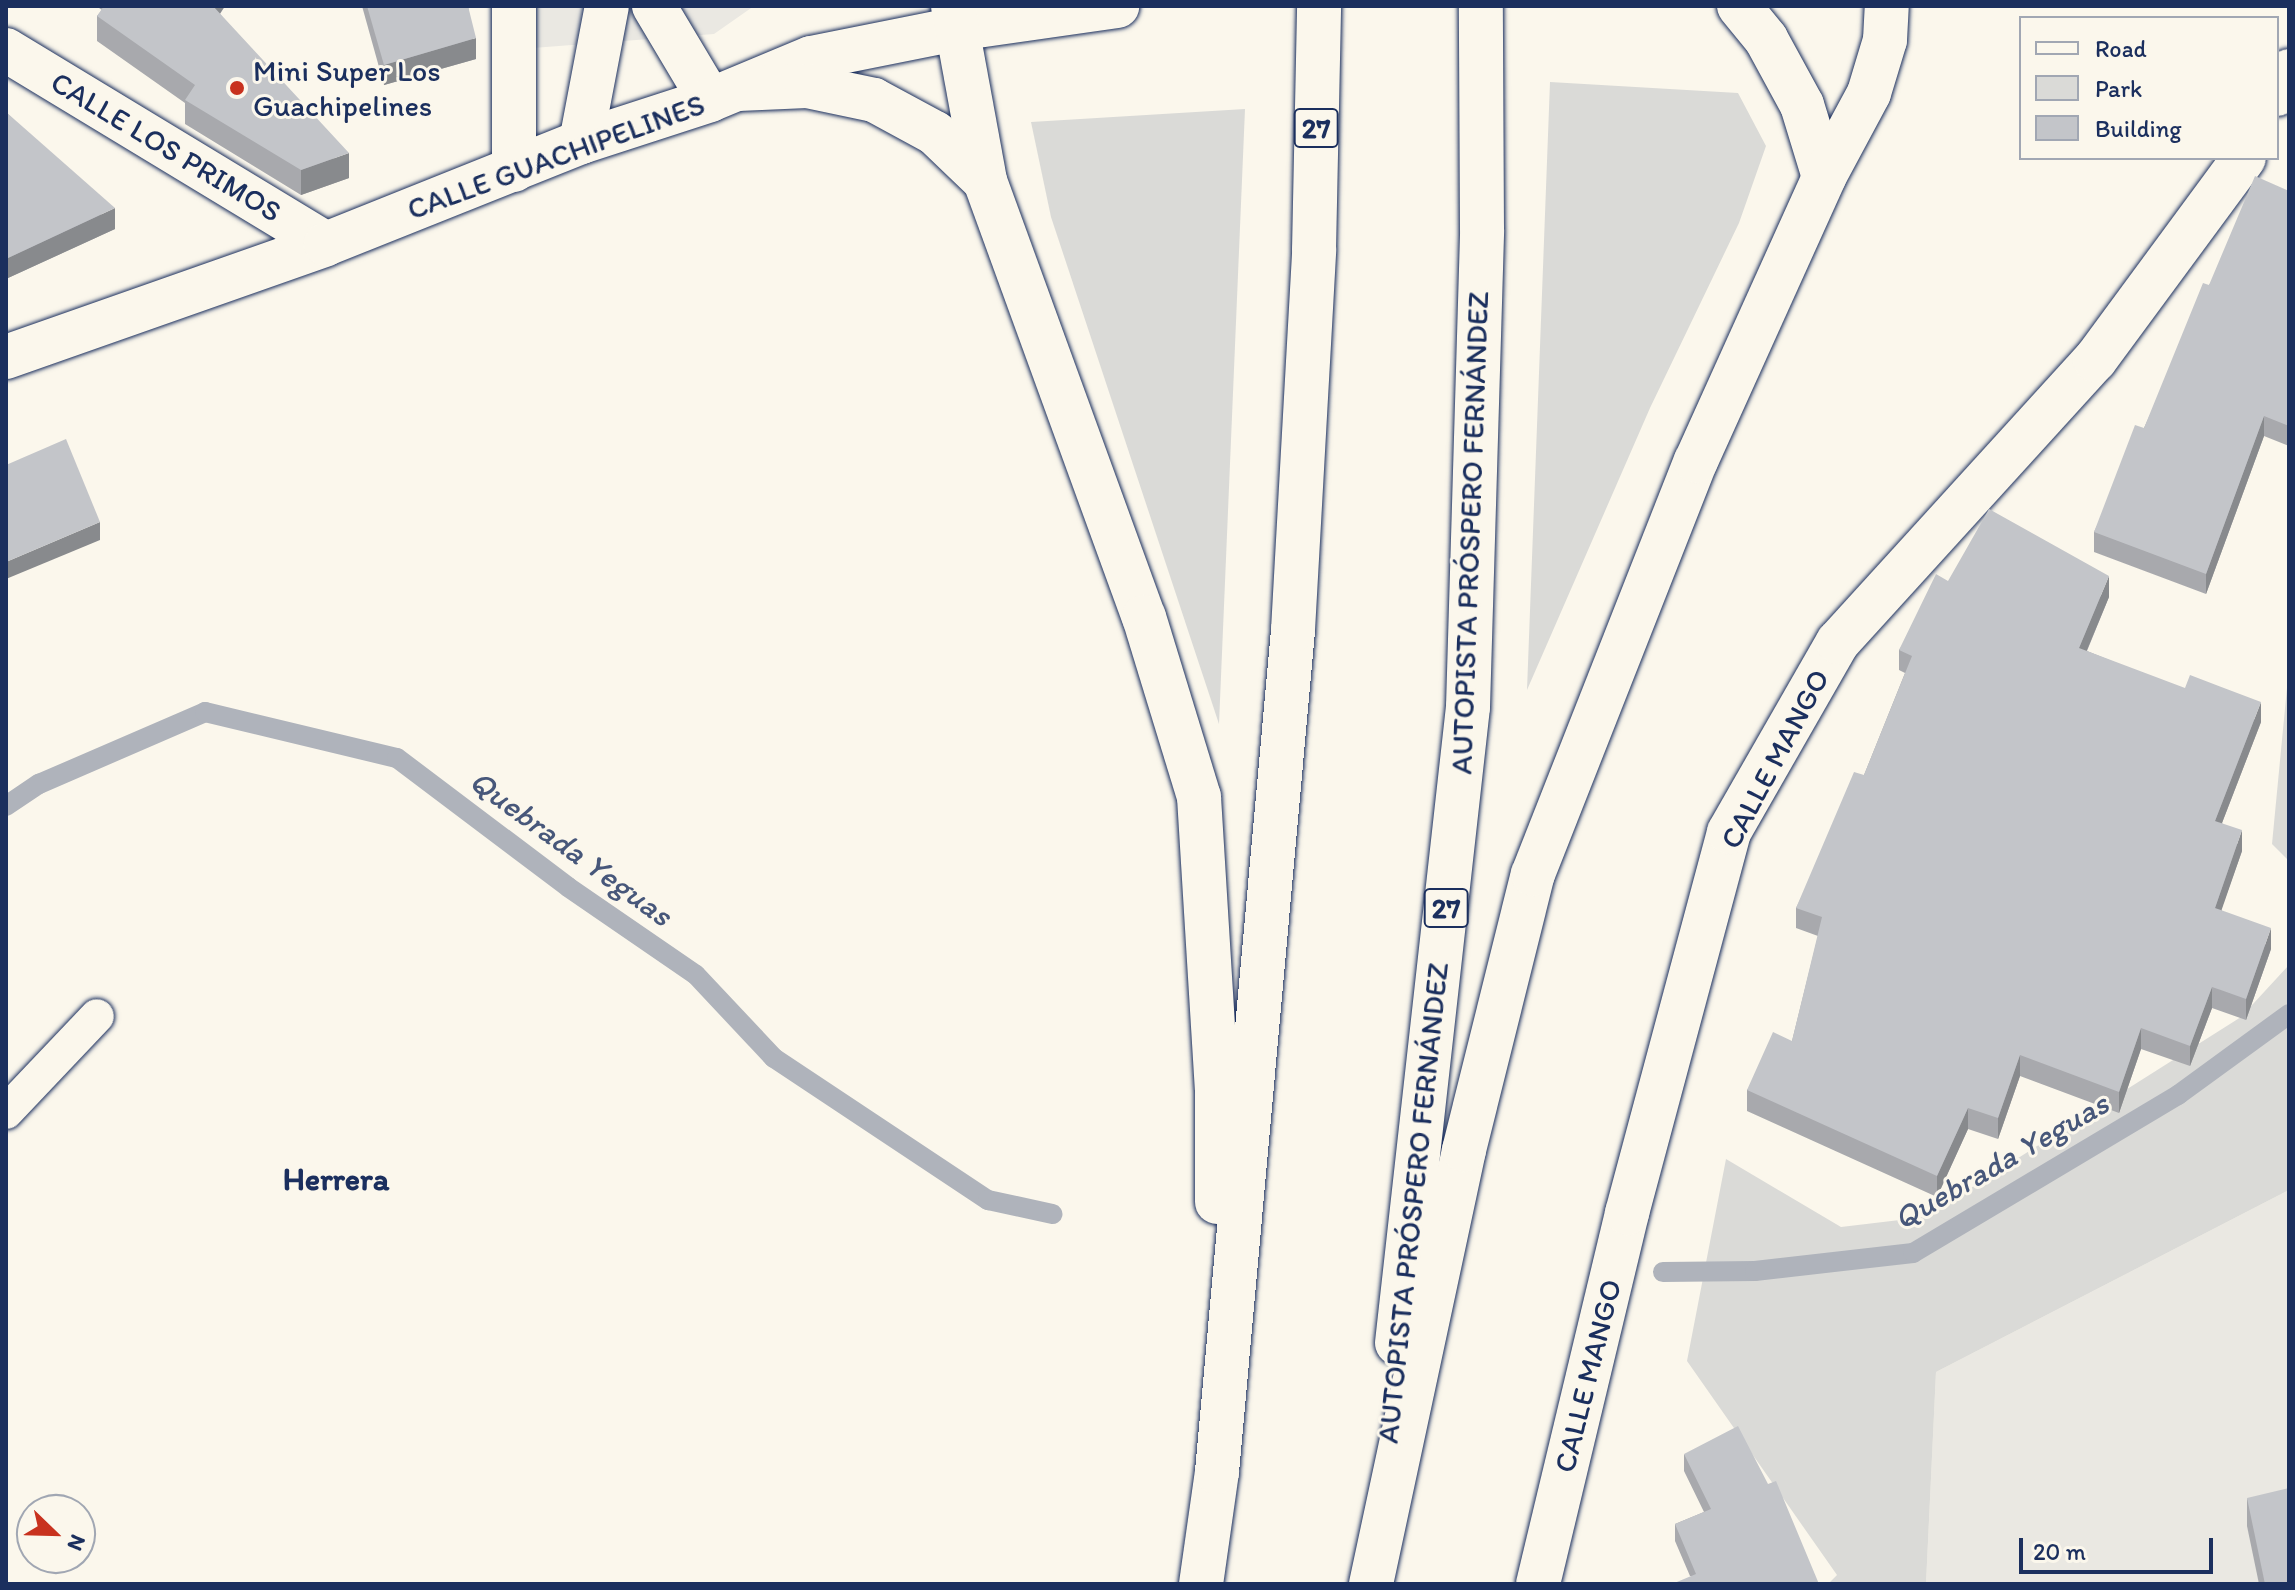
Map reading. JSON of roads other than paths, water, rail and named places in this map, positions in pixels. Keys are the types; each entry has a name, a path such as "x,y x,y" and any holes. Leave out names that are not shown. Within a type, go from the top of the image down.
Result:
{"main road":[{"path":"514,6 514,170"},
{"path":"581,142 607,6"},
{"path":"654,6 724,94 807,86 874,100 935,133 985,181"},
{"name":"CALLE GUACHIPELINES","path":"6,357 326,244 581,142 724,94 811,58 955,17 1106,6"},
{"name":"27","path":"1201,1584 1217,1472 1293,630 1314,250 1319,6"},
{"name":"AUTOPISTA PRÓSPERO FERNÁNDEZ","path":"1370,1584 1468,707 1482,230 1481,6"},
{"path":"1739,6 1766,39 1802,105 1824,177"},
{"path":"1370,1584 1464,1150 1533,874 1696,461 1824,177 1869,93 1885,40 1887,6"},
{"path":"955,17 985,181 1144,617 1199,797 1217,1088 1217,1472"},
{"name":"CALLE LOS PRIMOS","path":"6,50 326,244"},
{"path":"2279,90 2289,71"},
{"name":"CALLE MANGO","path":"1538,1584 1627,1213 1729,832 1838,642 2095,360 2243,160"}],"lane":[{"path":"6,1112 97,1016"}],"waterway":[{"name":"Quebrada Yeguas","path":"6,806 39,784 205,712 397,758 568,887 696,975 774,1058 988,1200 1052,1214"},
{"name":"Quebrada Yeguas","path":"1663,1272 1755,1271 1913,1253 2178,1095 2289,1014"}],"place":[{"name":"Mini Super Los Guachipelines","path":"237,88"}],"district":[{"name":"Herrera","path":"336,1179"}]}
